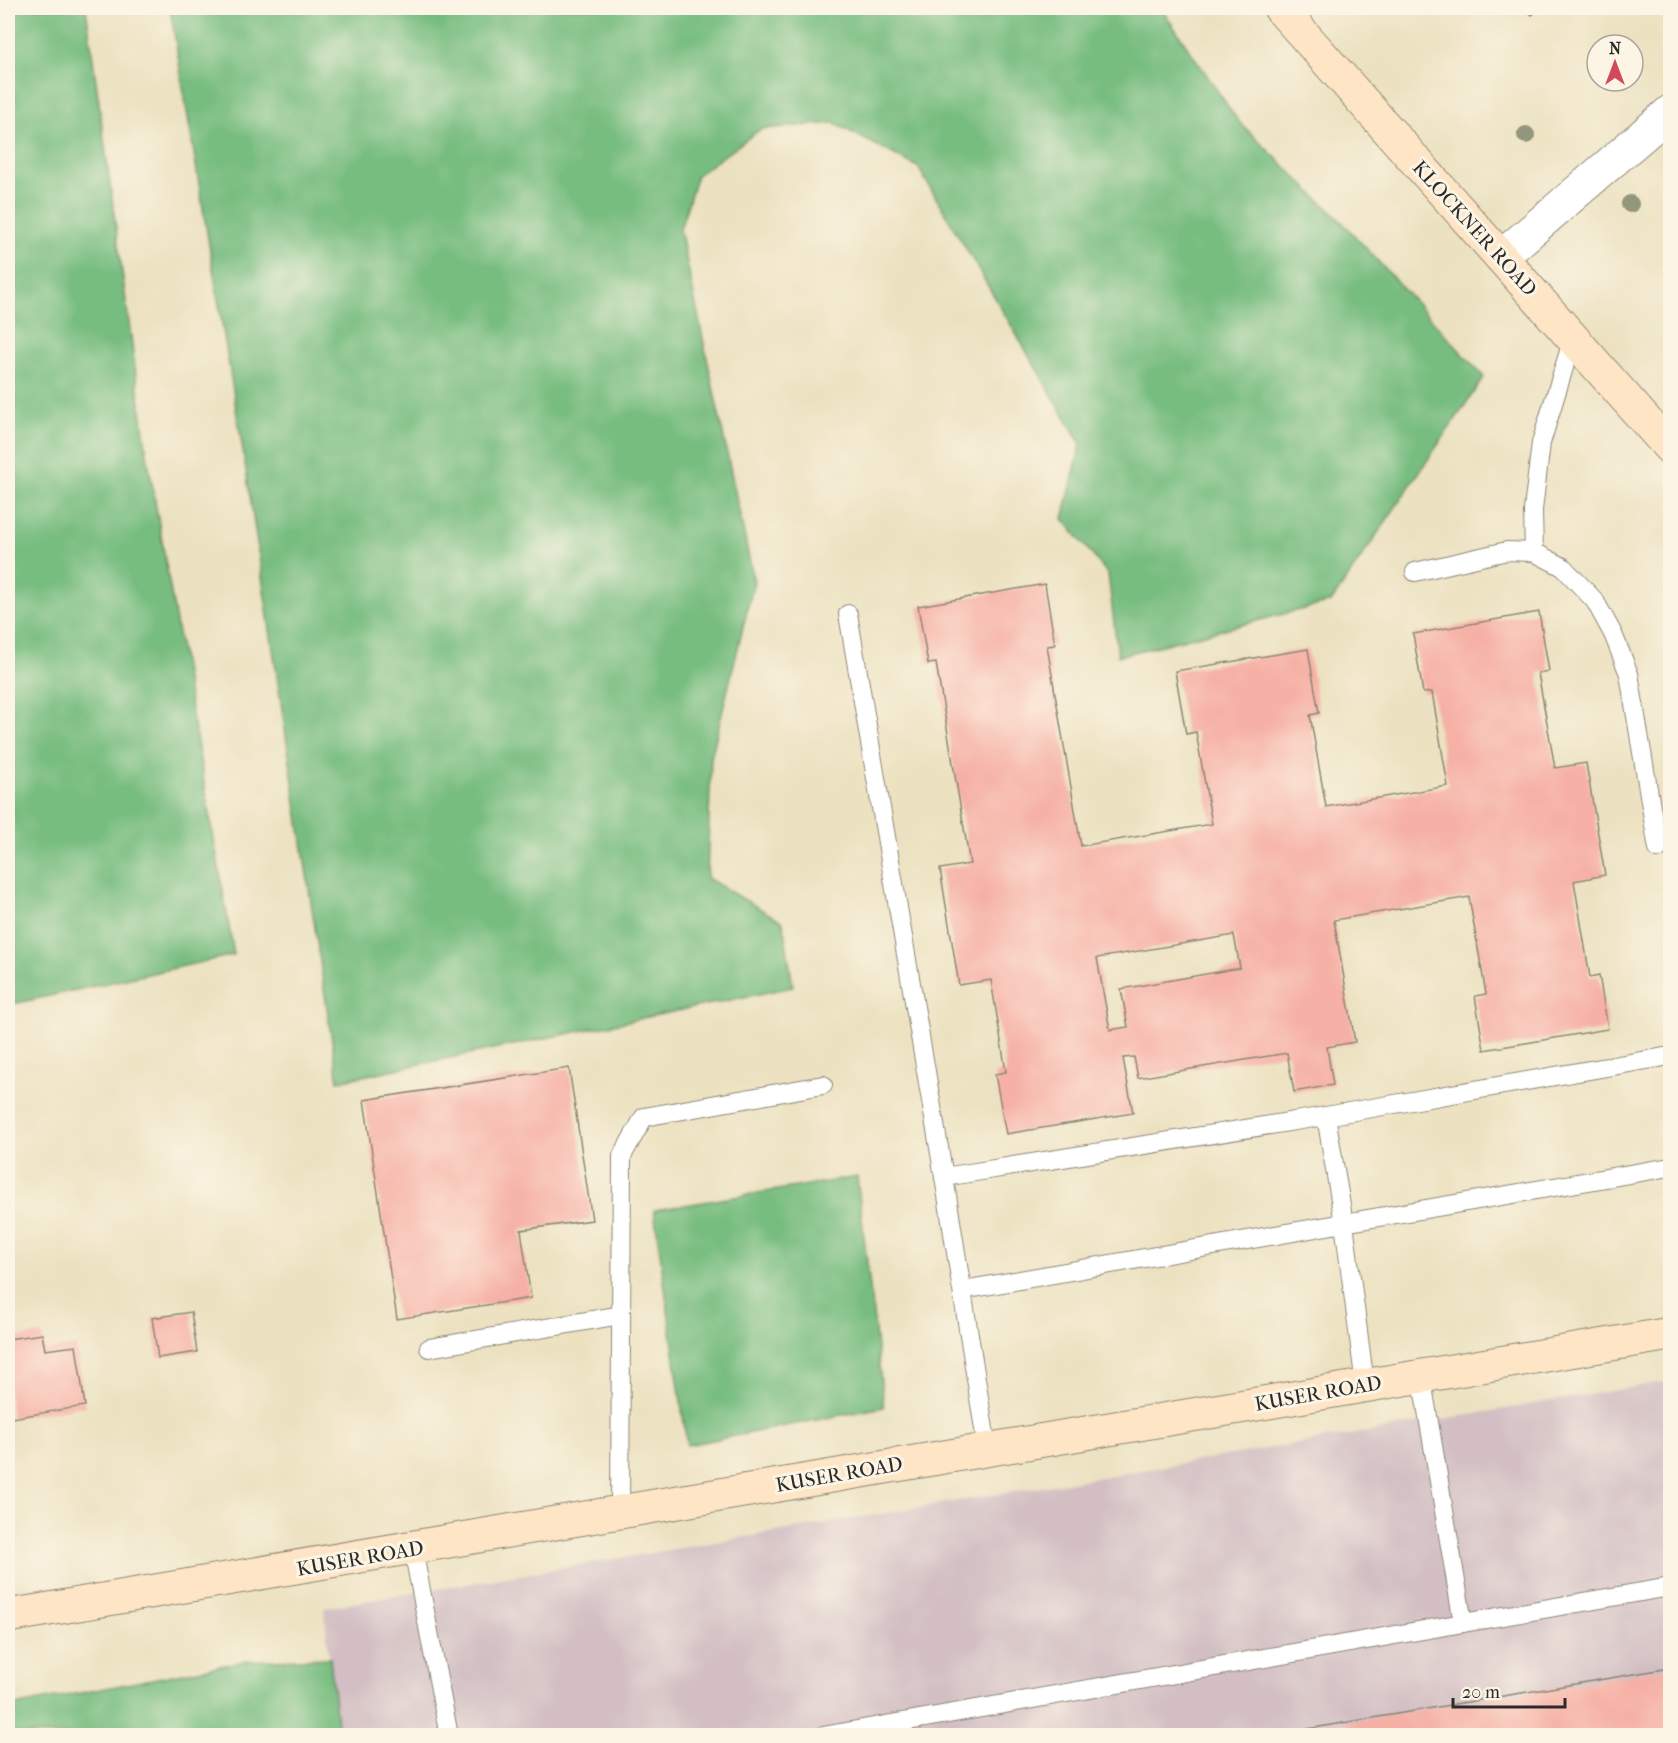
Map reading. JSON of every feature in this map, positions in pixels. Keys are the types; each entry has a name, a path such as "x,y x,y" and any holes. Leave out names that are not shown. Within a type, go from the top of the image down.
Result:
{"street":[{"name":"KLOCKNER ROAD","path":"1280,8 1671,448"},
{"path":"1501,257 1671,112"},
{"name":"KUSER ROAD","path":"8,1616 413,1549 987,1448 1671,1334"}],"lane":[{"path":"1534,552 1533,510 1541,443 1573,338"},
{"path":"1415,572 1507,551 1534,552 1563,567 1595,601 1613,634 1629,674 1658,849"},
{"path":"848,614 963,1290 987,1448"},
{"path":"944,1177 1326,1116 1671,1056"},
{"path":"620,1512 622,1156 644,1117 823,1085"},
{"path":"1326,1116 1344,1223 1365,1385"},
{"path":"963,1290 1671,1167"},
{"path":"429,1348 621,1316"},
{"path":"1422,1375 1462,1623"},
{"path":"413,1549 449,1736"},
{"path":"823,1736 1671,1587"}],"shaded area":[{"path":"1670,1381 1670,1735 338,1735 324,1608"}],"green space":[{"path":"8,8 86,8 147,455 234,955 8,1005"},
{"path":"170,8 1161,8 1238,121 1343,223 1484,377 1331,602 1118,656 1108,574 1063,519 1081,444 918,167 834,123 761,129 697,175 680,229 754,582 711,758 707,878 783,922 793,987 338,1081 244,457"},
{"path":"857,1177 884,1407 687,1445 654,1210"},
{"path":"330,1658 338,1735 8,1735 8,1707 245,1661"}],"building":[{"path":"1525,8 1540,8 1532,15"},
{"path":"1045,584 1055,645 1047,646 1081,846 1212,824 1196,732 1186,734 1175,671 1308,649 1319,713 1310,715 1326,807 1448,786 1432,692 1423,693 1413,634 1539,612 1549,671 1538,673 1555,768 1586,763 1605,875 1574,881 1590,977 1599,975 1608,1029 1484,1050 1475,996 1486,994 1469,897 1334,920 1355,1042 1327,1047 1333,1085 1294,1092 1287,1053 1138,1078 1134,1057 1123,1058 1133,1113 1006,1134 995,1074 1006,1072 991,980 959,985 940,869 970,864 936,663 928,664 918,606","holes":["1234,935 1240,968 1121,989 1128,1027 1110,1030 1097,958"]},
{"path":"569,1068 592,1220 521,1230 531,1298 397,1319 364,1100"},
{"path":"191,1312 197,1352 158,1358 152,1318"},
{"path":"42,1334 45,1350 76,1346 85,1406 12,1418 8,1390 8,1339"},
{"path":"1670,1668 1670,1736 1278,1736 1278,1734"}]}
